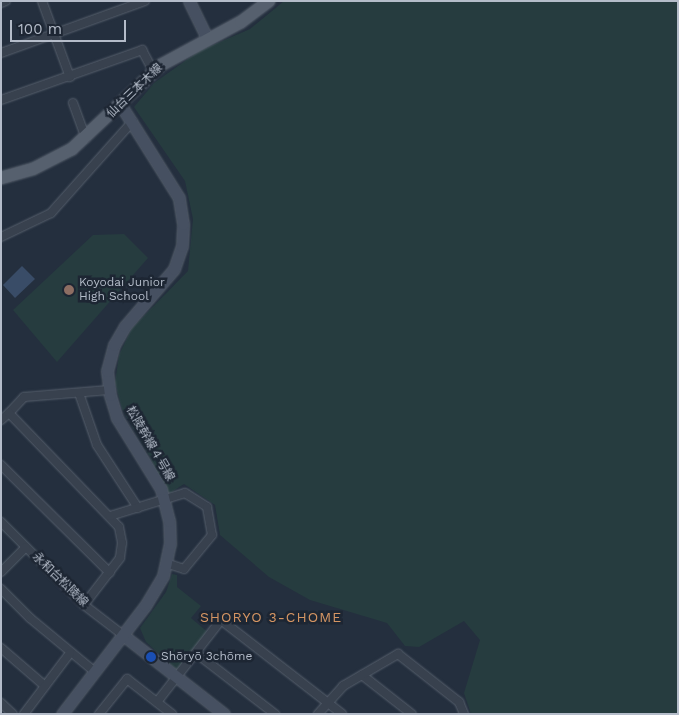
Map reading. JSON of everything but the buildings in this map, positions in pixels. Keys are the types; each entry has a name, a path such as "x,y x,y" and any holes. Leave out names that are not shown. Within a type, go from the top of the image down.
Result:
{"main road":[{"name":"仙台三本木線","path":"1,178 52,161 86,139 153,71 207,38 241,22 269,1"}],"street":[{"path":"1,3 6,1"},
{"path":"42,1 70,77"},
{"path":"1,53 145,1"},
{"path":"189,1 207,38"},
{"path":"1,100 142,50 153,71"},
{"path":"73,103 86,139"},
{"name":"松陵幹線４号線","path":"62,714 145,606 163,576 166,563 169,521 161,490 117,418 109,390 108,371 114,345 125,326 174,268 182,246 179,198 120,104"},
{"path":"1,237 52,213 133,122"},
{"path":"1,420 24,396 109,390"},
{"path":"79,393 97,445 138,508"},
{"path":"9,412 119,527 122,543 120,558 84,605"},
{"path":"1,464 110,573"},
{"path":"110,516 186,493 207,507 212,536 184,569 166,563"},
{"name":"永和台松陵線","path":"1,522 84,605 123,635"},
{"path":"1,572 26,547"},
{"path":"1,589 70,653 95,672"},
{"path":"157,702 221,620 342,714"},
{"path":"123,635 224,714"},
{"path":"1,648 45,686"},
{"path":"24,714 70,653"},
{"path":"196,653 275,714"},
{"path":"318,714 343,686 398,654 459,702 464,714"},
{"path":"362,675 412,714"},
{"path":"102,713 127,679 172,714"},
{"path":"1,704 13,714"}],"green space":[{"path":"284,1 678,1 678,714 471,714 464,693 480,640 464,621 419,647 405,646 387,623 310,600 269,577 220,535 215,505 184,484 167,495 150,457 122,409 115,383 119,355 132,328 188,271 193,219 185,181 134,107 154,83 199,51 250,29"},
{"path":"124,234 148,258 57,362 13,310 93,235"},
{"path":"172,574 177,575 177,587 201,606 191,618 210,634 180,673 146,642 140,628 166,592"}],"water":[{"path":"22,266 35,279 15,298 3,285"}],"place":[{"name":"Koyodai Junior High School","path":"69,290"},
{"name":"Shōryō 3chōme","path":"151,657"}],"district":[{"name":"SHORYO 3-CHOME","path":"271,617"}]}
